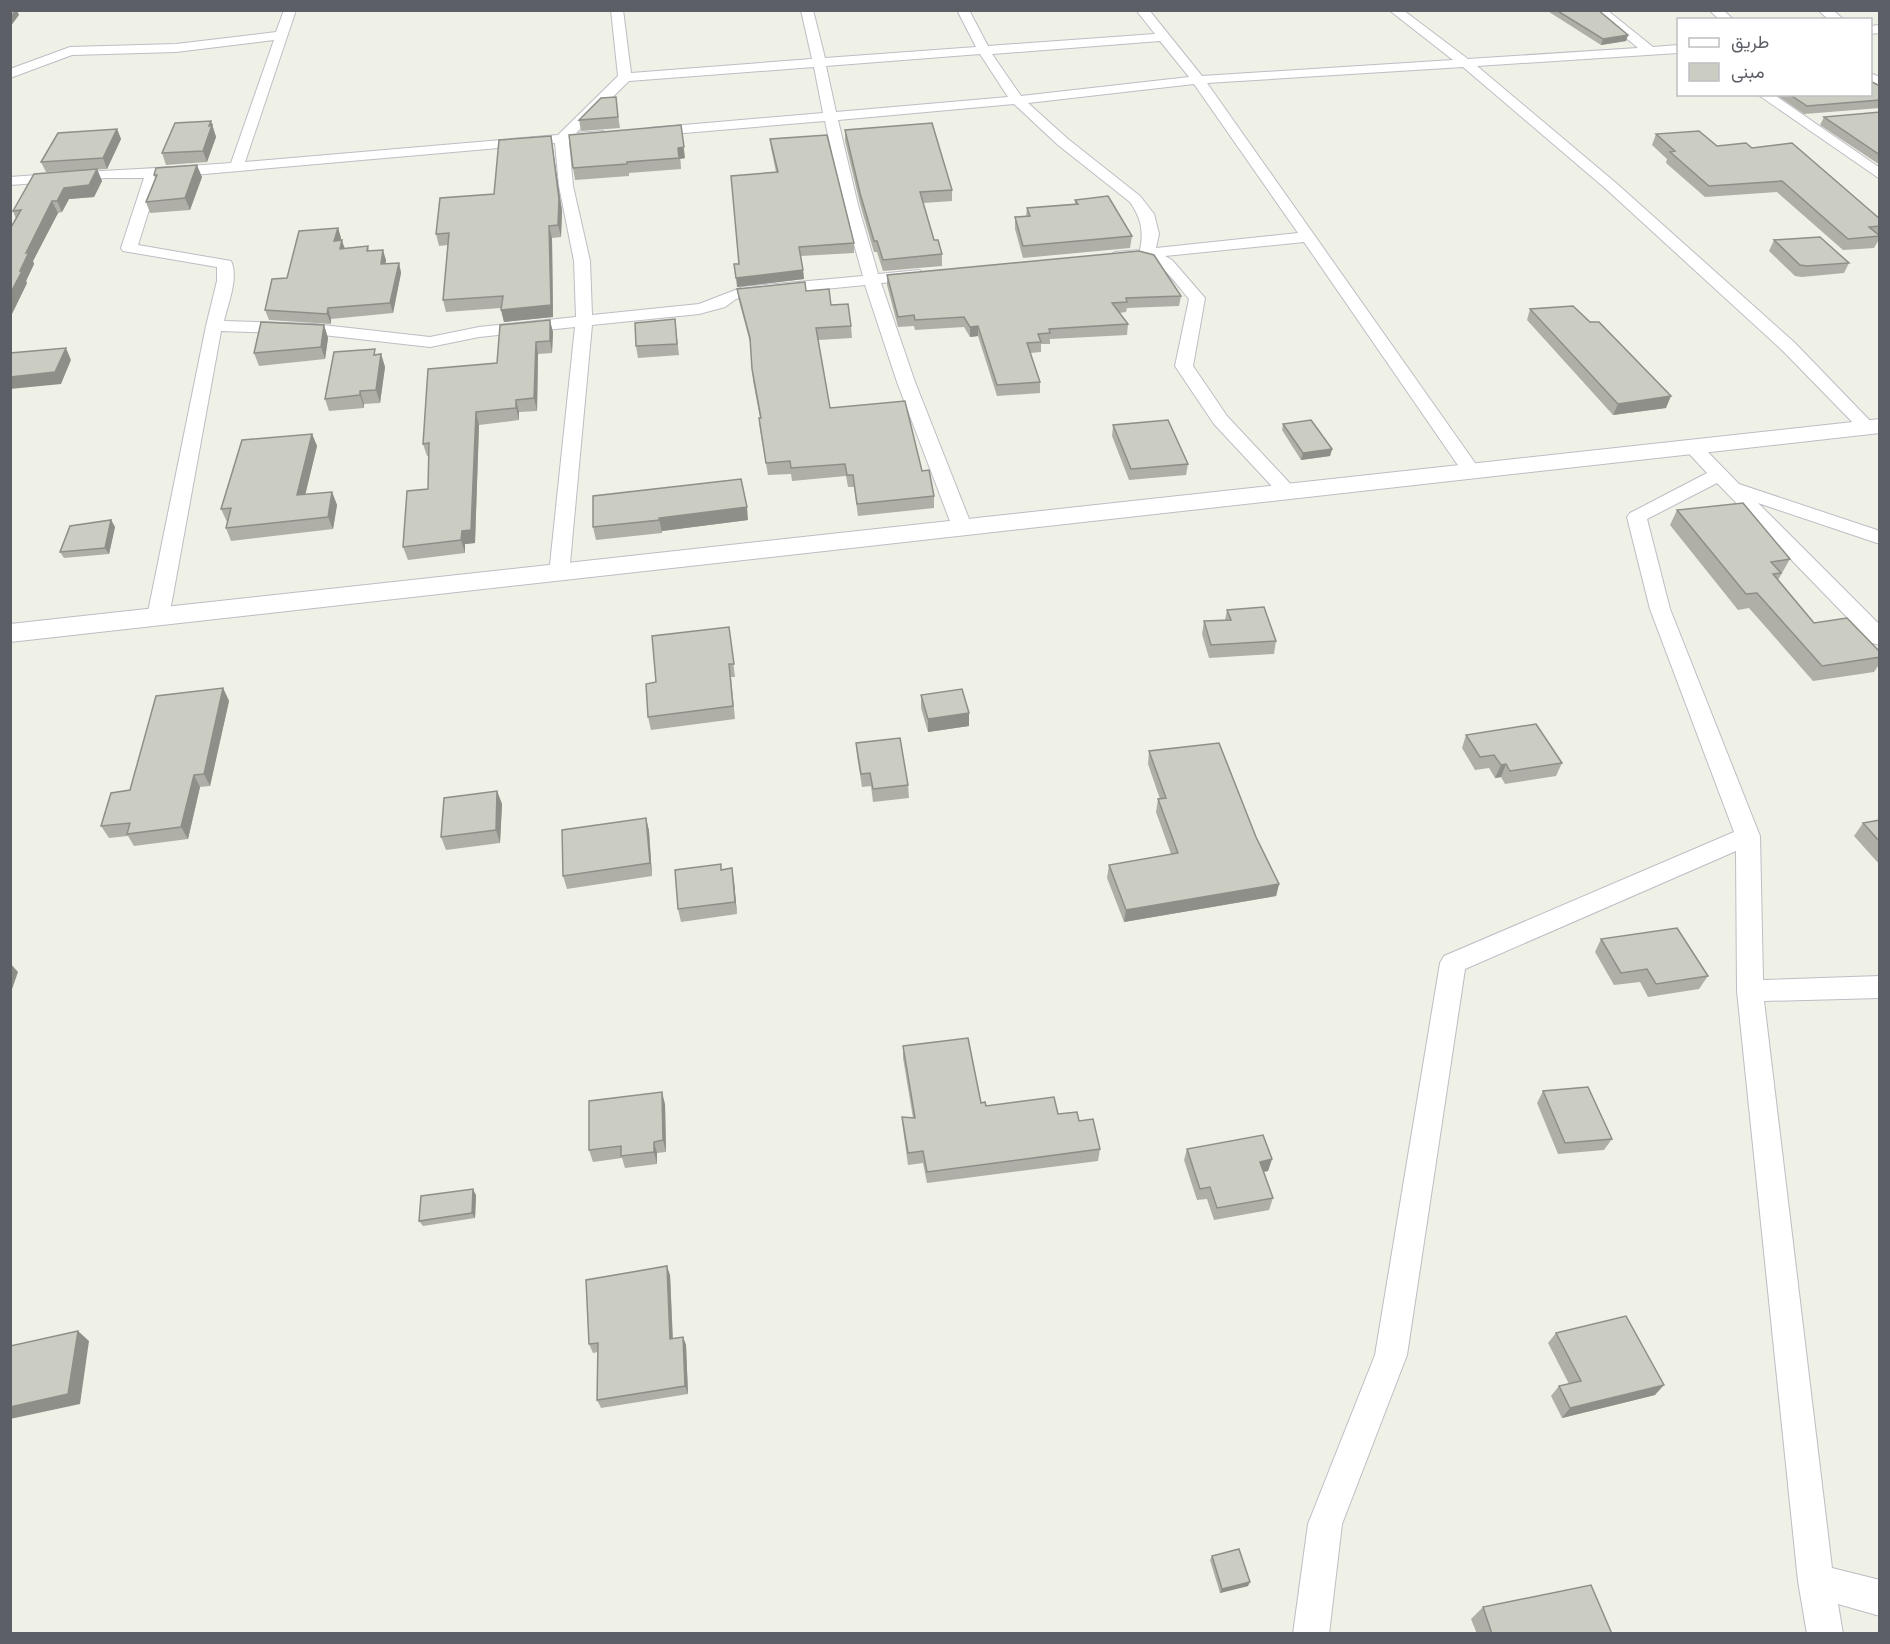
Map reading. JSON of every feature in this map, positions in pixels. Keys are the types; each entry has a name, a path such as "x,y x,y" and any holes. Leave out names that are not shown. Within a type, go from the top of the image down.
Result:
{"street":[{"path":"237,165 290,10"},
{"path":"617,10 626,77"},
{"path":"807,10 858,231 872,280 919,423 963,529"},
{"path":"963,10 983,49 1017,100 1063,142 1135,199 1146,214 1151,234 1147,253"},
{"path":"1142,10 1198,80 1471,470"},
{"path":"1395,10 1466,63 1611,186 1873,426"},
{"path":"1599,10 1650,51"},
{"path":"10,74 70,51 176,48 280,35"},
{"path":"562,139 626,77 1164,37"},
{"path":"10,181 106,174 153,174 237,165 832,117 1198,80 1677,49"},
{"path":"1766,96 1880,175"},
{"path":"1798,120 1822,118"},
{"path":"559,574 584,320 582,261 566,186 562,139"},
{"path":"153,174 129,248 225,264 225,281 214,326 158,617"},
{"path":"1102,258 1307,237"},
{"path":"1147,253 1166,263 1197,298 1184,366 1220,420 1288,492"},
{"path":"214,326 314,329 430,342 479,332 699,309 719,304 742,291 930,274"},
{"path":"10,633 559,574 1873,426"},
{"path":"1691,446 1880,638"},
{"path":"1825,1634 1816,1581 1750,991 1748,836 1660,609 1637,517 1725,481 1880,538"},
{"path":"1311,1634 1325,1524 1392,1355 1453,963 1748,836"},
{"path":"1750,991 1880,987"},
{"path":"1816,1581 1880,1598"}],"building":[{"path":"10,10 16,10 10,18"},
{"path":"1556,10 1598,10 1628,35 1603,39"},
{"path":"1872,82 1880,86 1880,100 1807,106 1792,96 1872,96"},
{"path":"616,97 618,117 579,120 601,98"},
{"path":"1880,112 1880,155 1824,117"},
{"path":"211,121 209,126 212,125 203,151 162,153 175,123"},
{"path":"932,123 952,190 920,192 934,240 938,240 942,254 883,260 877,241 874,241 845,130"},
{"path":"681,125 684,147 678,148 679,158 573,168 569,135"},
{"path":"117,129 103,158 41,162 58,133"},
{"path":"1699,131 1717,146 1746,143 1752,148 1792,143 1880,219 1880,226 1869,227 1880,236 1848,239 1782,181 1709,186 1670,152 1675,151 1656,134"},
{"path":"827,135 854,243 799,247 803,270 736,278 734,264 739,264 731,176 778,172 770,139"},
{"path":"551,136 559,199 558,225 549,226 551,305 501,310 503,296 443,300 449,233 436,234 440,198 494,194 499,140"},
{"path":"197,165 185,198 146,202 157,175 154,175 156,168"},
{"path":"97,169 89,185 64,188 57,201 52,201 26,253 29,252 10,294 10,229 21,210 13,211 34,174"},
{"path":"1108,196 1132,236 1023,246 1015,217 1030,216 1027,208 1078,204 1075,200"},
{"path":"338,228 334,241 342,240 340,249 368,246 367,251 383,250 381,264 399,263 390,303 328,308 327,314 265,310 272,279 287,278 299,231"},
{"path":"1820,237 1849,263 1800,265 1774,240"},
{"path":"1139,251 1154,255 1181,296 1126,298 1127,302 1112,303 1128,324 1049,329 1050,333 1038,334 1041,342 1027,343 1040,382 997,385 978,326 970,327 964,317 915,320 914,315 898,317 887,275"},
{"path":"805,282 806,291 829,289 831,305 848,304 851,326 816,328 830,408 905,401 922,471 929,470 934,496 857,504 853,475 847,475 845,464 791,468 790,461 766,463 752,369 750,338 737,289"},
{"path":"1573,306 1590,322 1599,322 1671,396 1618,404 1530,309"},
{"path":"675,319 677,344 636,346 635,323"},
{"path":"550,320 550,341 536,342 534,398 516,400 516,408 476,412 471,530 462,531 461,540 403,547 407,491 428,489 429,443 423,444 428,369 497,363 500,325"},
{"path":"261,322 324,325 321,347 254,353"},
{"path":"66,348 55,372 10,377 10,353"},
{"path":"375,349 374,355 381,354 376,390 360,391 360,395 325,399 334,352"},
{"path":"1168,420 1188,464 1131,469 1113,425"},
{"path":"1311,420 1332,449 1303,453 1283,424"},
{"path":"312,434 297,495 332,492 328,517 226,528 231,508 221,509 242,440"},
{"path":"741,479 747,507 593,527 593,496"},
{"path":"1743,503 1790,559 1771,562 1781,573 1773,574 1814,623 1847,618 1880,652 1880,657 1822,666 1757,593 1746,594 1677,510"},
{"path":"111,520 105,548 60,552 70,526"},
{"path":"1264,607 1276,641 1211,645 1204,621 1231,620 1227,610"},
{"path":"729,627 734,664 729,664 733,706 648,717 646,684 656,682 652,636"},
{"path":"223,688 204,774 194,775 181,827 127,834 130,823 101,826 111,793 130,790 156,696"},
{"path":"962,689 969,713 928,719 921,695"},
{"path":"1536,724 1562,763 1510,771 1506,764 1501,765 1494,755 1480,757 1466,735"},
{"path":"900,738 908,785 873,789 870,773 861,774 856,743"},
{"path":"1219,743 1256,837 1279,884 1126,910 1109,865 1178,853 1158,799 1166,798 1149,751"},
{"path":"497,791 496,830 441,837 444,798"},
{"path":"646,818 650,863 563,876 562,830"},
{"path":"1880,820 1880,842 1863,823"},
{"path":"721,864 721,870 732,868 735,902 678,909 675,870"},
{"path":"1677,928 1708,976 1656,984 1647,969 1621,973 1601,939"},
{"path":"968,1038 981,1103 985,1102 986,1106 1054,1097 1058,1114 1077,1112 1079,1121 1093,1119 1100,1149 927,1172 923,1151 908,1153 902,1117 915,1118 903,1046"},
{"path":"1588,1087 1612,1139 1565,1143 1543,1091"},
{"path":"662,1092 663,1140 654,1142 654,1152 621,1156 621,1146 589,1150 589,1101"},
{"path":"1263,1135 1272,1159 1260,1162 1273,1198 1217,1208 1210,1187 1200,1189 1187,1149"},
{"path":"473,1189 472,1213 419,1221 421,1196"},
{"path":"667,1266 670,1339 683,1337 685,1386 597,1400 598,1343 589,1344 586,1280"},
{"path":"1626,1316 1664,1385 1570,1408 1559,1386 1581,1381 1556,1333"},
{"path":"78,1331 68,1394 10,1407 10,1346"},
{"path":"1239,1549 1250,1582 1222,1589 1212,1556"},
{"path":"1591,1585 1612,1634 1492,1634 1483,1607"}]}
